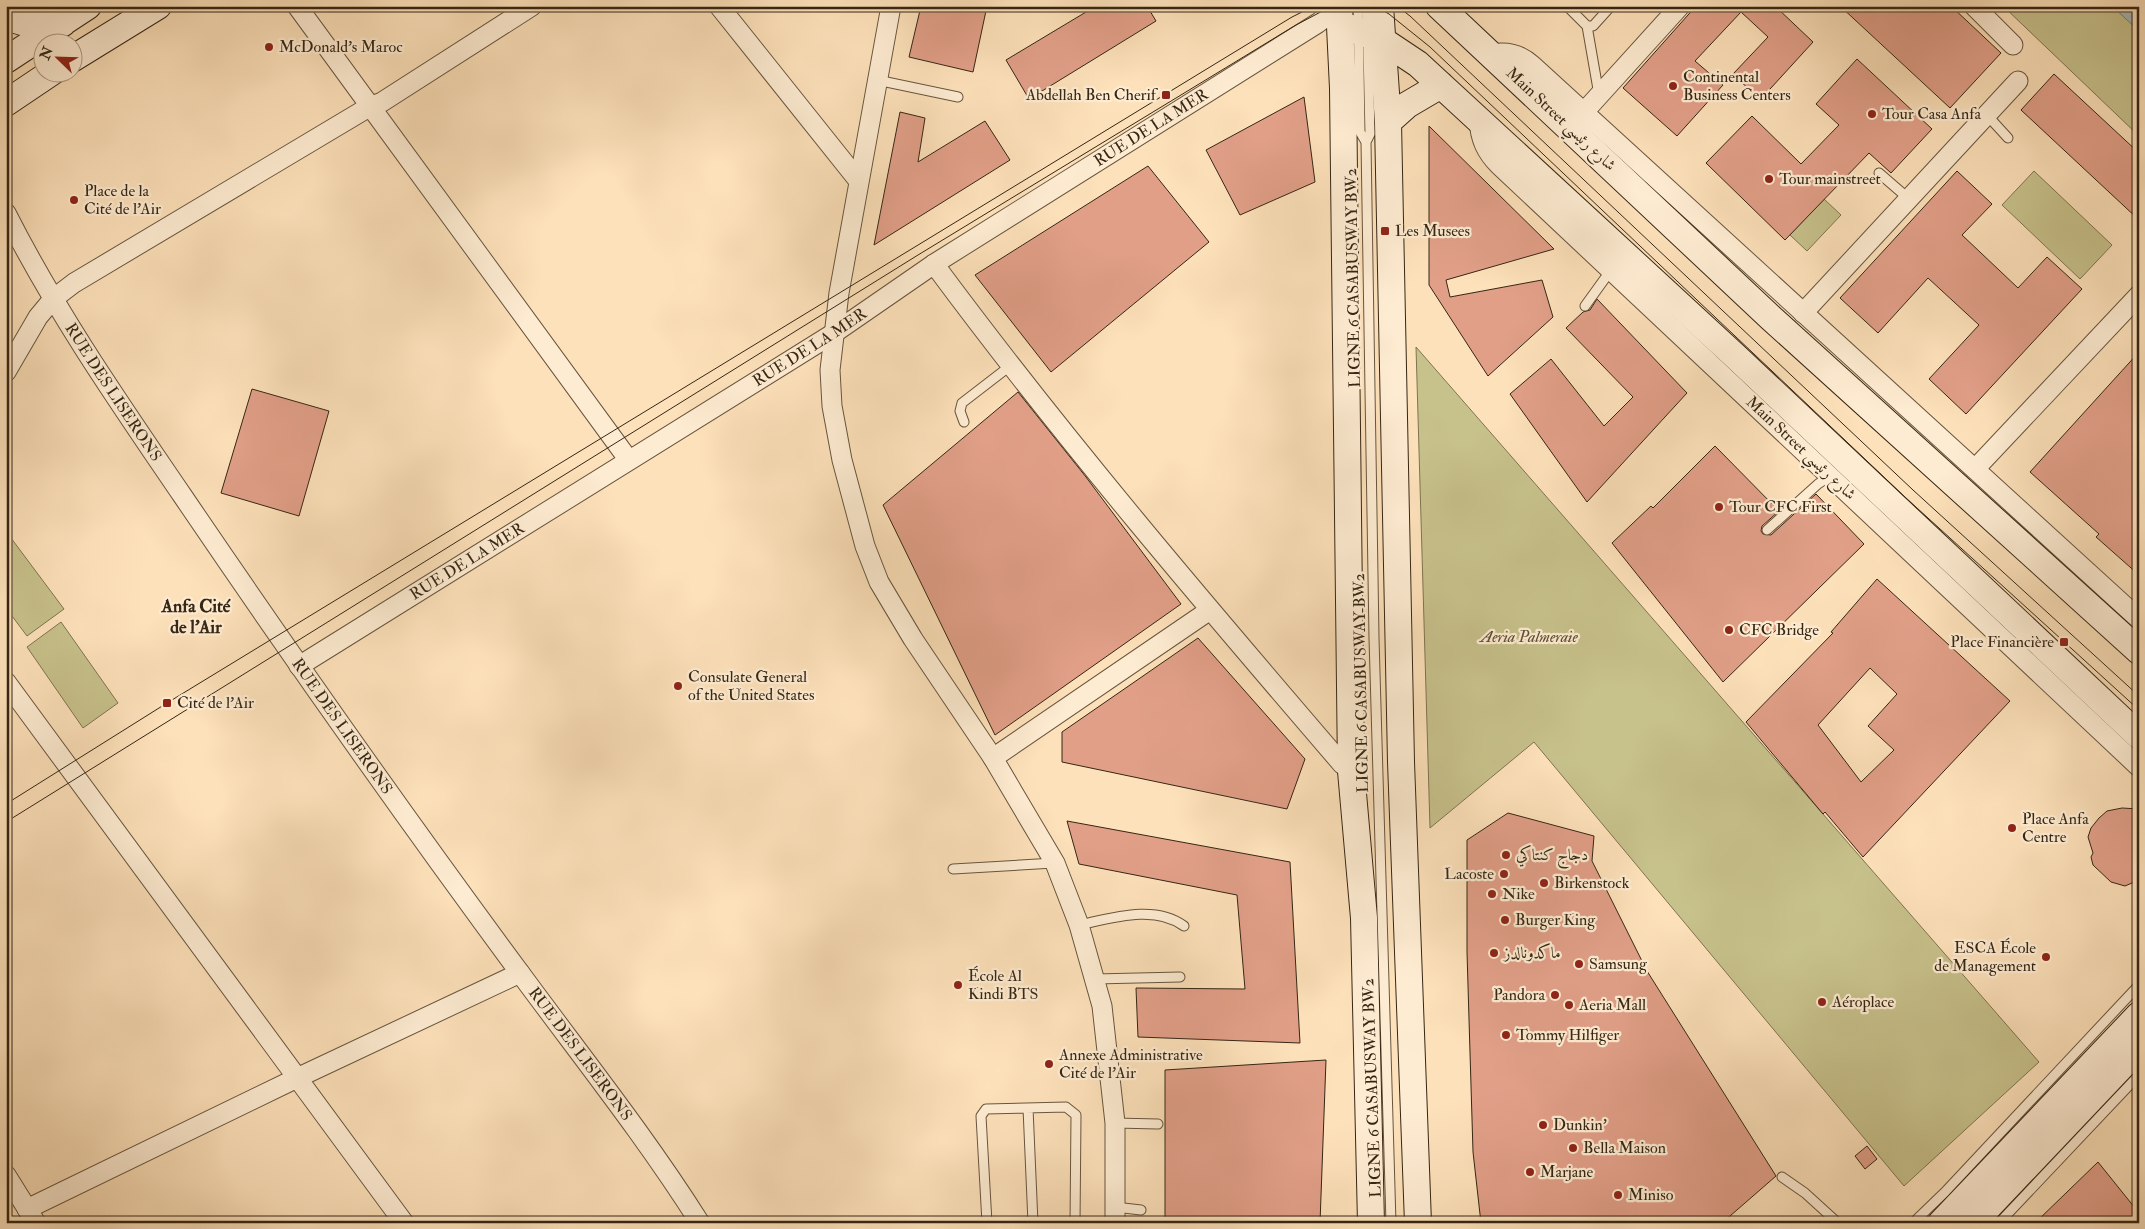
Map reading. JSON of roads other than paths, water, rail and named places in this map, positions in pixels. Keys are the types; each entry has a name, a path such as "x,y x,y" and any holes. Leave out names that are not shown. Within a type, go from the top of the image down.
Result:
{"main road":[{"path":"6,60 88,6"},
{"path":"82,53 158,6"},
{"path":"1349,20 1380,6"},
{"name":"Main Street شارع رئيسي","path":"1440,6 1771,318 2139,652"},
{"path":"6,17 22,22 63,23"},
{"path":"1349,20 1388,122 1400,754 1418,1223"},
{"path":"1349,20 1351,771 1364,918 1371,1223"},
{"name":"Main Street شارع رئيسي","path":"1349,20 1406,55 1441,85 1734,355 2139,736"},
{"path":"6,103 37,82"},
{"path":"1388,122 1418,97 1441,85"},
{"path":"1941,1223 2139,1015"},
{"path":"1972,1223 2139,1048"}],"street":[{"path":"297,6 628,459"},
{"path":"6,372 38,318 53,299 74,282 369,107 382,102 532,6"},
{"path":"719,6 858,180"},
{"path":"891,6 858,180 830,370 832,406 842,460 865,546 879,582 912,639 993,758 1054,863 1079,925 1102,1006 1115,1124 1115,1215"},
{"path":"1584,112 1680,6"},
{"path":"1974,6 2013,44"},
{"name":"RUE DE LA MER","path":"299,666 628,459 834,333 934,264 1349,20"},
{"name":"Main Street شارع رئيسي","path":"1492,54 1509,53 1525,59 2139,619"},
{"path":"1803,313 2018,81"},
{"name":"Main Street شارع رئيسي","path":"1479,120 1482,140 1492,158 2139,767"},
{"name":"RUE DES LISERONS","path":"6,213 53,299 155,455 299,666 520,973 667,1171 700,1223"},
{"path":"934,264 1010,366 1210,610 1342,764 1351,771"},
{"path":"1975,469 2139,295"},
{"path":"993,758 1210,610"},
{"path":"6,682 404,1223"},
{"path":"6,1175 31,1216 297,1078 520,973"}],"lane":[{"name":"LIGNE 6 CASABUSWAY BW2","path":"1367,6 1349,20 1360,132 1366,142 1374,638 1391,1223"},
{"path":"1567,6 1587,26 1599,96"},
{"path":"1587,26 1593,26 1600,21 1611,6"},
{"path":"877,80 958,97"},
{"path":"1986,115 2008,138"},
{"path":"1879,173 1909,199"},
{"path":"1585,306 1611,270"},
{"path":"964,422 960,407 964,400 1010,366"},
{"path":"1767,530 1818,484 1830,476"},
{"path":"953,869 1054,863"},
{"path":"1079,925 1148,914 1167,916 1184,926"},
{"path":"1095,979 1180,977"},
{"path":"1913,1223 1951,1186 2139,985"},
{"path":"1999,1223 2139,1075"},
{"path":"987,1223 981,1116 986,1109 1066,1107 1076,1115 1075,1223"},
{"path":"1028,1108 1033,1223"},
{"path":"1115,1124 1158,1124"},
{"path":"1782,1177 1805,1193 1838,1223"},
{"path":"1115,1215 1142,1210"}],"water":[{"path":"2112,6 2139,8 2139,31"}],"tram line":[{"path":"6,804 167,703 1292,17 1314,6"},
{"path":"6,822 918,255 1296,25 1332,6"},
{"path":"1375,6 1389,14 1430,47 1906,498 2139,710"},
{"path":"1397,6 1410,16 1913,490 2139,696"}],"place":[{"name":"McDonald's Maroc","path":"269,47"},
{"name":"Continental Business Centers","path":"1673,86"},
{"name":"Abdellah Ben Cherif","path":"1166,95"},
{"name":"Tour Casa Anfa","path":"1872,114"},
{"name":"Tour mainstreet","path":"1769,179"},
{"name":"Place de la Cité de l'Air","path":"74,200"},
{"name":"Les Musees","path":"1385,231"},
{"name":"Tour CFC First","path":"1719,507"},
{"name":"CFC Bridge","path":"1729,630"},
{"name":"Place Financière","path":"2064,642"},
{"name":"Consulate General of the United States","path":"678,686"},
{"name":"Cité de l'Air","path":"167,703"},
{"name":"Place Anfa Centre","path":"2012,828"},
{"name":"دجاج كنتاكي","path":"1506,855"},
{"name":"Lacoste","path":"1504,874"},
{"name":"Birkenstock","path":"1544,883"},
{"name":"Nike","path":"1492,894"},
{"name":"Burger King","path":"1505,920"},
{"name":"ماكدونالدز","path":"1494,953"},
{"name":"ESCA École de Management","path":"2046,957"},
{"name":"Samsung","path":"1579,964"},
{"name":"École Al Kindi BTS","path":"958,985"},
{"name":"Pandora","path":"1555,995"},
{"name":"Aéroplace","path":"1822,1002"},
{"name":"Aeria Mall","path":"1569,1005"},
{"name":"Tommy Hilfiger","path":"1506,1035"},
{"name":"Annexe Administrative Cité de l'Air","path":"1049,1064"},
{"name":"Dunkin'","path":"1543,1125"},
{"name":"Bella Maison","path":"1573,1148"},
{"name":"Marjane","path":"1530,1172"},
{"name":"Miniso","path":"1618,1195"}],"district":[{"name":"Anfa Cité de l'Air","path":"196,616"}],"park label":[{"name":"Aeria Palmeraie","path":"1529,637"}]}
